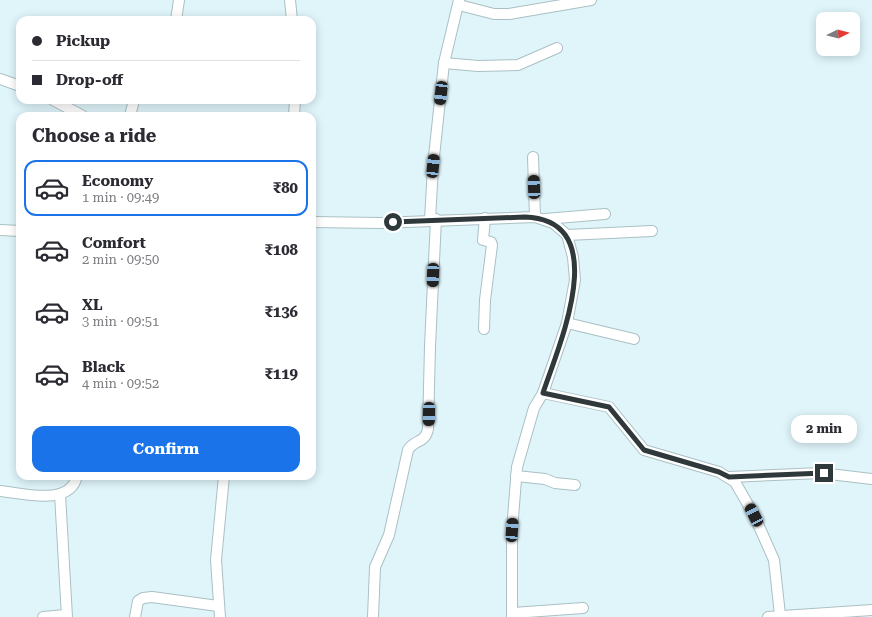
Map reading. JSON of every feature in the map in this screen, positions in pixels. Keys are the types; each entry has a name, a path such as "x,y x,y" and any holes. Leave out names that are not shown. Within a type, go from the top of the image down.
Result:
{"street":[{"path":"177,16 179,0"},
{"path":"290,0 292,16"},
{"path":"373,617 375,567 388,535 408,450 411,446 424,438 428,429 433,166 444,63 459,2 494,14 509,14 523,13 591,0"},
{"path":"444,63 478,66 518,65 557,48"},
{"path":"0,79 16,85"},
{"path":"60,104 76,112"},
{"path":"532,157 539,218"},
{"path":"316,222 380,223 485,218 539,218 605,214"},
{"path":"484,329 485,300 492,245 491,242 483,240 485,218"},
{"path":"539,218 552,223 567,235 575,269 574,289 566,323 543,393 534,408 520,456 516,476 512,530 513,615 583,608"},
{"path":"0,230 16,231"},
{"path":"567,235 652,231"},
{"path":"566,323 634,338"},
{"path":"543,393 609,407 644,450 719,472 729,477 741,490 772,556 780,615"},
{"path":"729,477 821,472 872,479"},
{"path":"516,476 545,479 555,483 575,485"},
{"path":"0,491 44,496 60,494 74,485 75,480"},
{"path":"220,617 218,606 216,560 224,480"},
{"path":"43,617 66,616 60,494"},
{"path":"135,617 138,601 143,598 152,597 218,606"},
{"path":"768,617 872,610"}],"route":[{"path":"393,222 443,219 535,217 552,223 567,235 573,257 575,280 566,323 543,393 605,405 613,410 635,441 644,450 719,472 729,477 812,472 824,473"}]}
